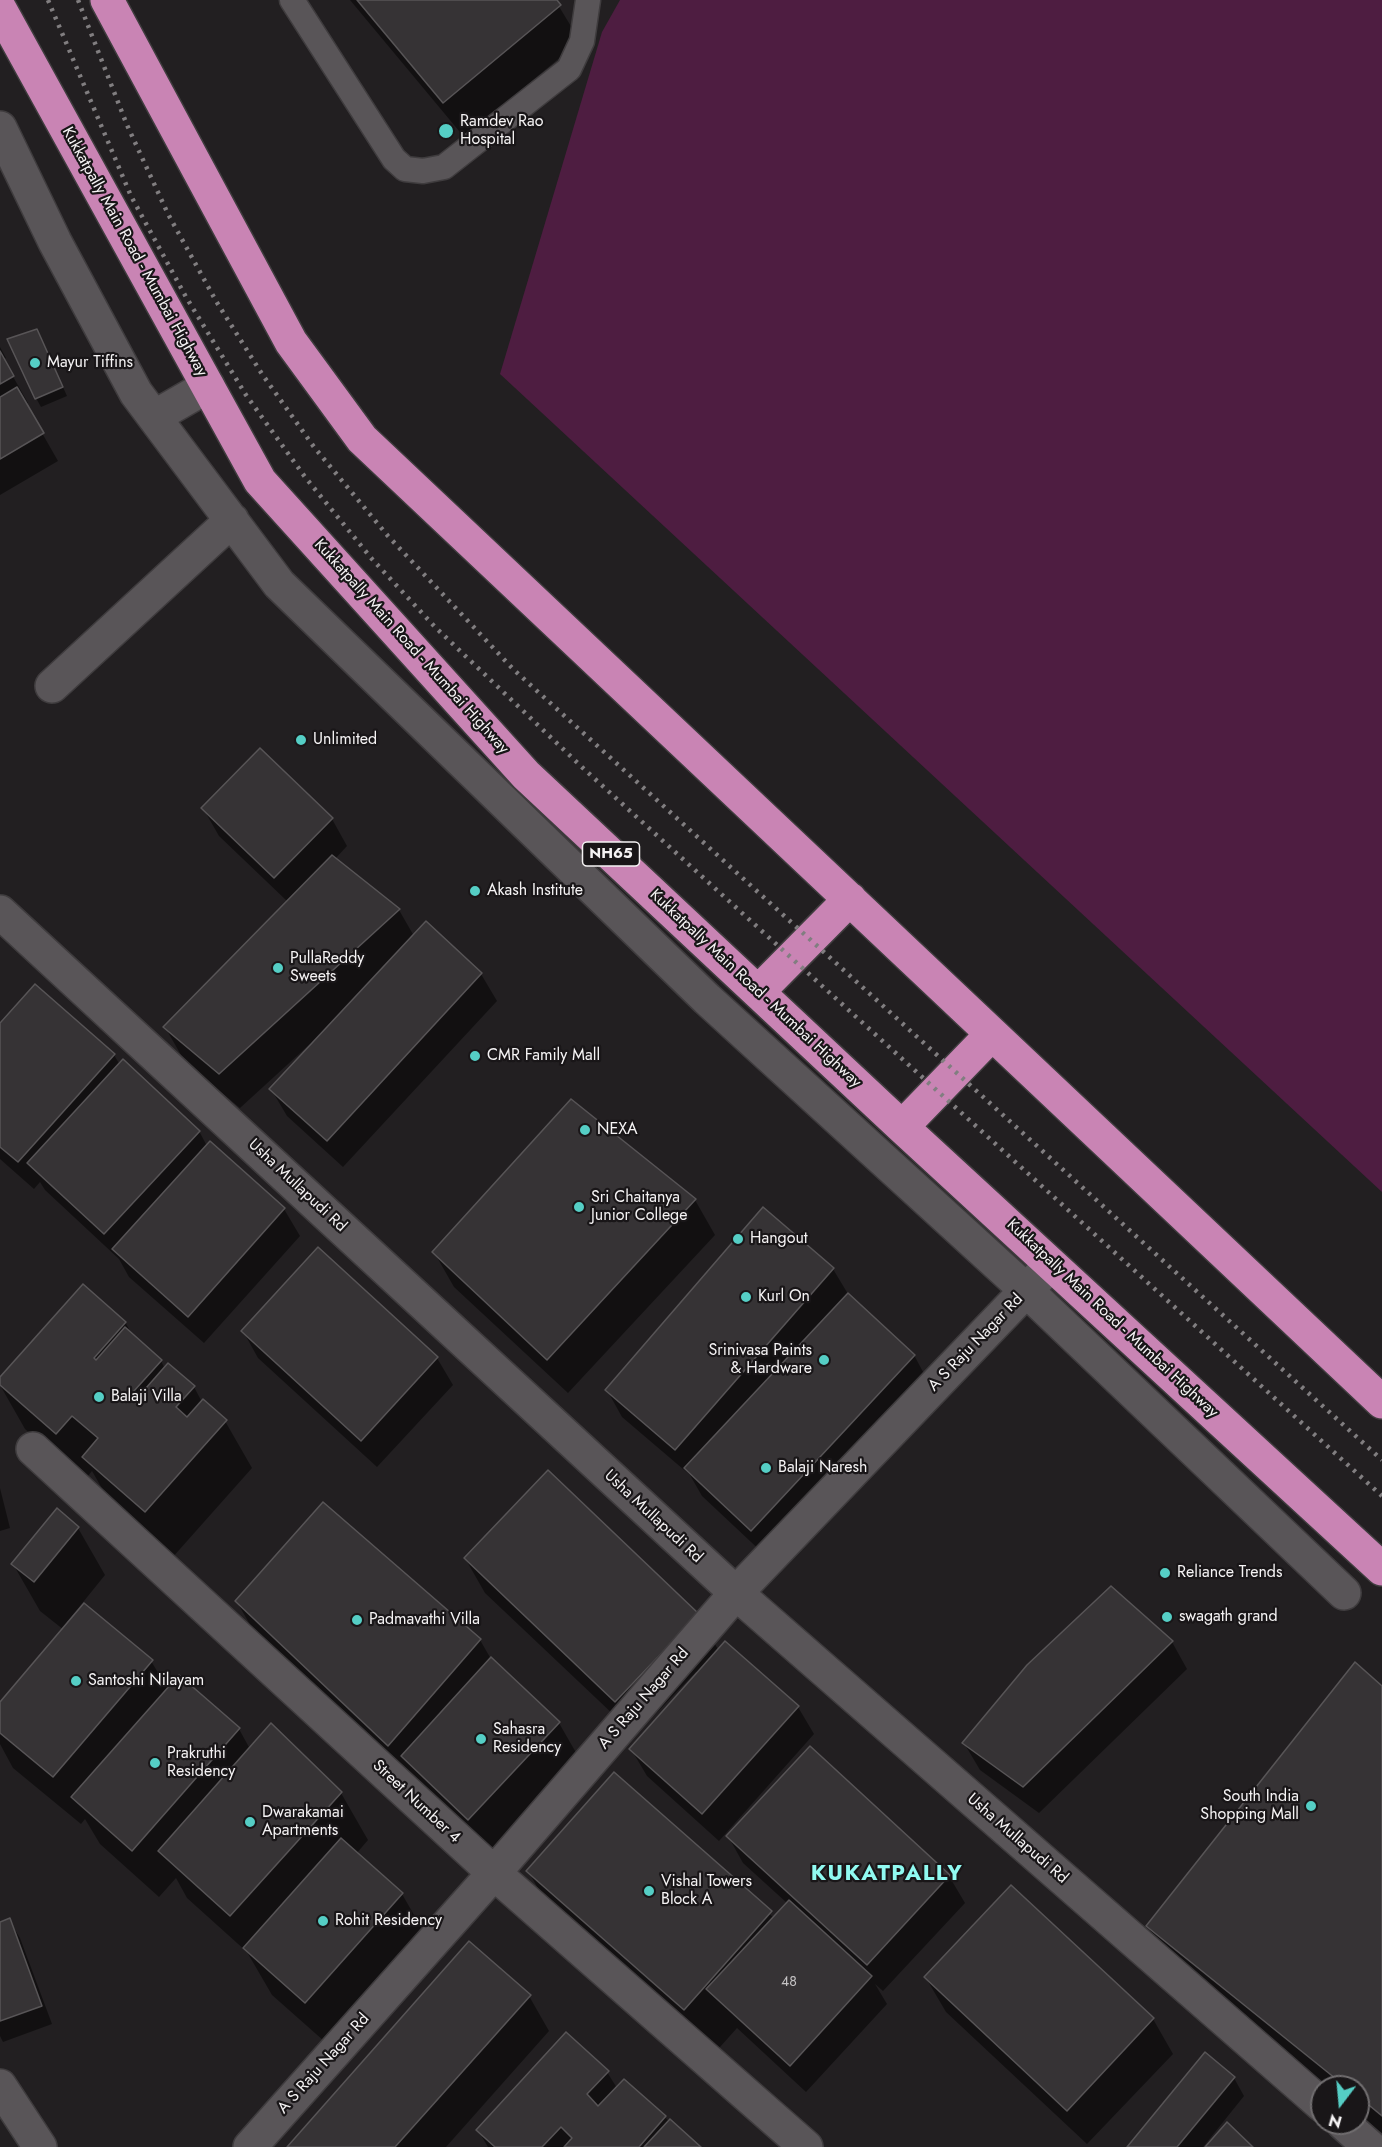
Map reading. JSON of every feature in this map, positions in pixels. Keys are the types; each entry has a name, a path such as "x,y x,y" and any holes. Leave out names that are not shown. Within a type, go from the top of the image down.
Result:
{"highway":[{"path":"107,0 291,342 362,439 1382,1402"},
{"name":"Kukkatpally Main Road - Mumbai Highway","path":"0,9 260,481 518,766 902,1127 1382,1569"},
{"path":"758,992 850,899"},
{"path":"902,1127 992,1034"}],"street":[{"path":"0,128 54,242 136,393 279,584 707,999 1027,1291 1344,1593"},
{"path":"154,417 208,386"},
{"path":"52,687 232,520"},
{"name":"Usha Mullapudi Rd","path":"0,912 736,1593 1310,2095"},
{"name":"A S Raju Nagar Rd","path":"250,2147 494,1873 736,1593 1052,1263"},
{"name":"Street Number 4","path":"33,1449 494,1873 806,2147"},
{"path":"0,2086 40,2147"},
{"path":"1356,2135 1370,2147"}],"lane":[{"path":"292,0 394,159 405,169 423,171 444,167 569,69 582,41 588,0"}],"shaded area":[{"path":"620,0 1382,0 1382,1192 500,374 602,32"}],"building":[{"path":"357,0 557,0 561,5 443,103"},
{"name":"Mayur Tiffins","path":"37,329 63,387 35,399 7,339"},
{"path":"0,351 14,376 0,384"},
{"path":"17,387 44,433 0,459 0,397"},
{"path":"260,748 333,818 274,878 201,808"},
{"name":"PullaReddy Sweets","path":"332,855 400,909 219,1074 163,1027"},
{"path":"426,921 482,973 327,1141 269,1089"},
{"path":"35,984 115,1054 18,1162 0,1147 0,1023"},
{"path":"123,1059 200,1131 104,1234 27,1163"},
{"path":"571,1099 696,1199 547,1360 432,1252"},
{"path":"210,1141 285,1208 188,1317 112,1249"},
{"path":"763,1207 834,1268 675,1450 605,1390"},
{"path":"318,1247 438,1357 361,1441 241,1331"},
{"name":"Balaji Villa","path":"83,1284 126,1322 94,1358 96,1360 125,1327 162,1360 134,1391 139,1396 168,1363 195,1386 176,1407 187,1417 203,1399 227,1420 145,1512 82,1457 98,1438 72,1416 56,1434 0,1385 0,1377"},
{"path":"848,1293 915,1355 751,1531 684,1468"},
{"path":"548,1470 699,1614 615,1702 464,1558"},
{"name":"Padmavathi Villa","path":"323,1502 481,1639 388,1746 235,1601"},
{"path":"57,1508 79,1527 34,1582 11,1564"},
{"path":"1111,1586 1173,1641 1023,1787 962,1743 1027,1665"},
{"name":"Santoshi Nilayam","path":"84,1603 153,1660 53,1777 0,1733 0,1702"},
{"path":"725,1641 799,1706 702,1814 629,1749"},
{"name":"Sahasra Residency","path":"491,1657 560,1722 468,1820 401,1756"},
{"name":"South India Shopping Mall","path":"1355,1662 1382,1686 1382,2116 1370,2106 1370,2075 1331,2075 1146,1926"},
{"name":"Prakruthi Residency","path":"179,1675 240,1728 132,1851 71,1797"},
{"name":"Dwarakamai Apartments","path":"271,1723 342,1792 230,1916 158,1851"},
{"path":"810,1746 950,1875 867,1965 726,1836"},
{"name":"Vishal Towers Block A","path":"614,1772 772,1911 684,2010 526,1871"},
{"name":"Rohit Residency","path":"341,1838 403,1893 305,2003 243,1948"},
{"path":"1011,1885 1154,2018 1067,2111 924,1977"},
{"path":"789,1900 872,1976 790,2066 706,1989"},
{"path":"10,1918 42,2006 0,2021 0,1922"},
{"path":"469,1941 531,1995 395,2147 287,2147"},
{"path":"566,2032 609,2071 587,2094 598,2106 624,2079 666,2116 639,2147 564,2147 572,2138 561,2127 542,2147 495,2147 476,2130"},
{"path":"1205,2052 1235,2077 1177,2147 1127,2147"},
{"path":"670,2119 701,2147 644,2147"},
{"path":"1227,2122 1253,2147 1205,2147"}],"railway":[{"path":"48,0 131,196 186,297 246,395 305,477 372,559 435,627 584,769 1382,1496"},
{"path":"78,0 127,125 168,214 216,301 262,374 314,447 388,536 514,670 1382,1460"}],"place":[{"name":"Ramdev Rao Hospital","path":"446,131"},
{"name":"Mayur Tiffins","path":"35,363"},
{"name":"Unlimited","path":"301,740"},
{"name":"Akash Institute","path":"475,891"},
{"name":"PullaReddy Sweets","path":"278,968"},
{"name":"CMR Family Mall","path":"475,1056"},
{"name":"NEXA","path":"585,1130"},
{"name":"Sri Chaitanya Junior College","path":"579,1207"},
{"name":"Hangout","path":"738,1239"},
{"name":"Kurl On","path":"746,1297"},
{"name":"Srinivasa Paints & Hardware","path":"824,1360"},
{"name":"Balaji Villa","path":"99,1397"},
{"name":"Balaji Naresh","path":"766,1468"},
{"name":"Reliance Trends","path":"1165,1573"},
{"name":"swagath grand","path":"1167,1617"},
{"name":"Padmavathi Villa","path":"357,1620"},
{"name":"Santoshi Nilayam","path":"76,1681"},
{"name":"Sahasra Residency","path":"481,1739"},
{"name":"Prakruthi Residency","path":"155,1763"},
{"name":"South India Shopping Mall","path":"1311,1806"},
{"name":"Dwarakamai Apartments","path":"250,1822"},
{"name":"Vishal Towers Block A","path":"649,1891"},
{"name":"Rohit Residency","path":"323,1921"}],"district":[{"name":"KUKATPALLY","path":"887,1875"}]}
